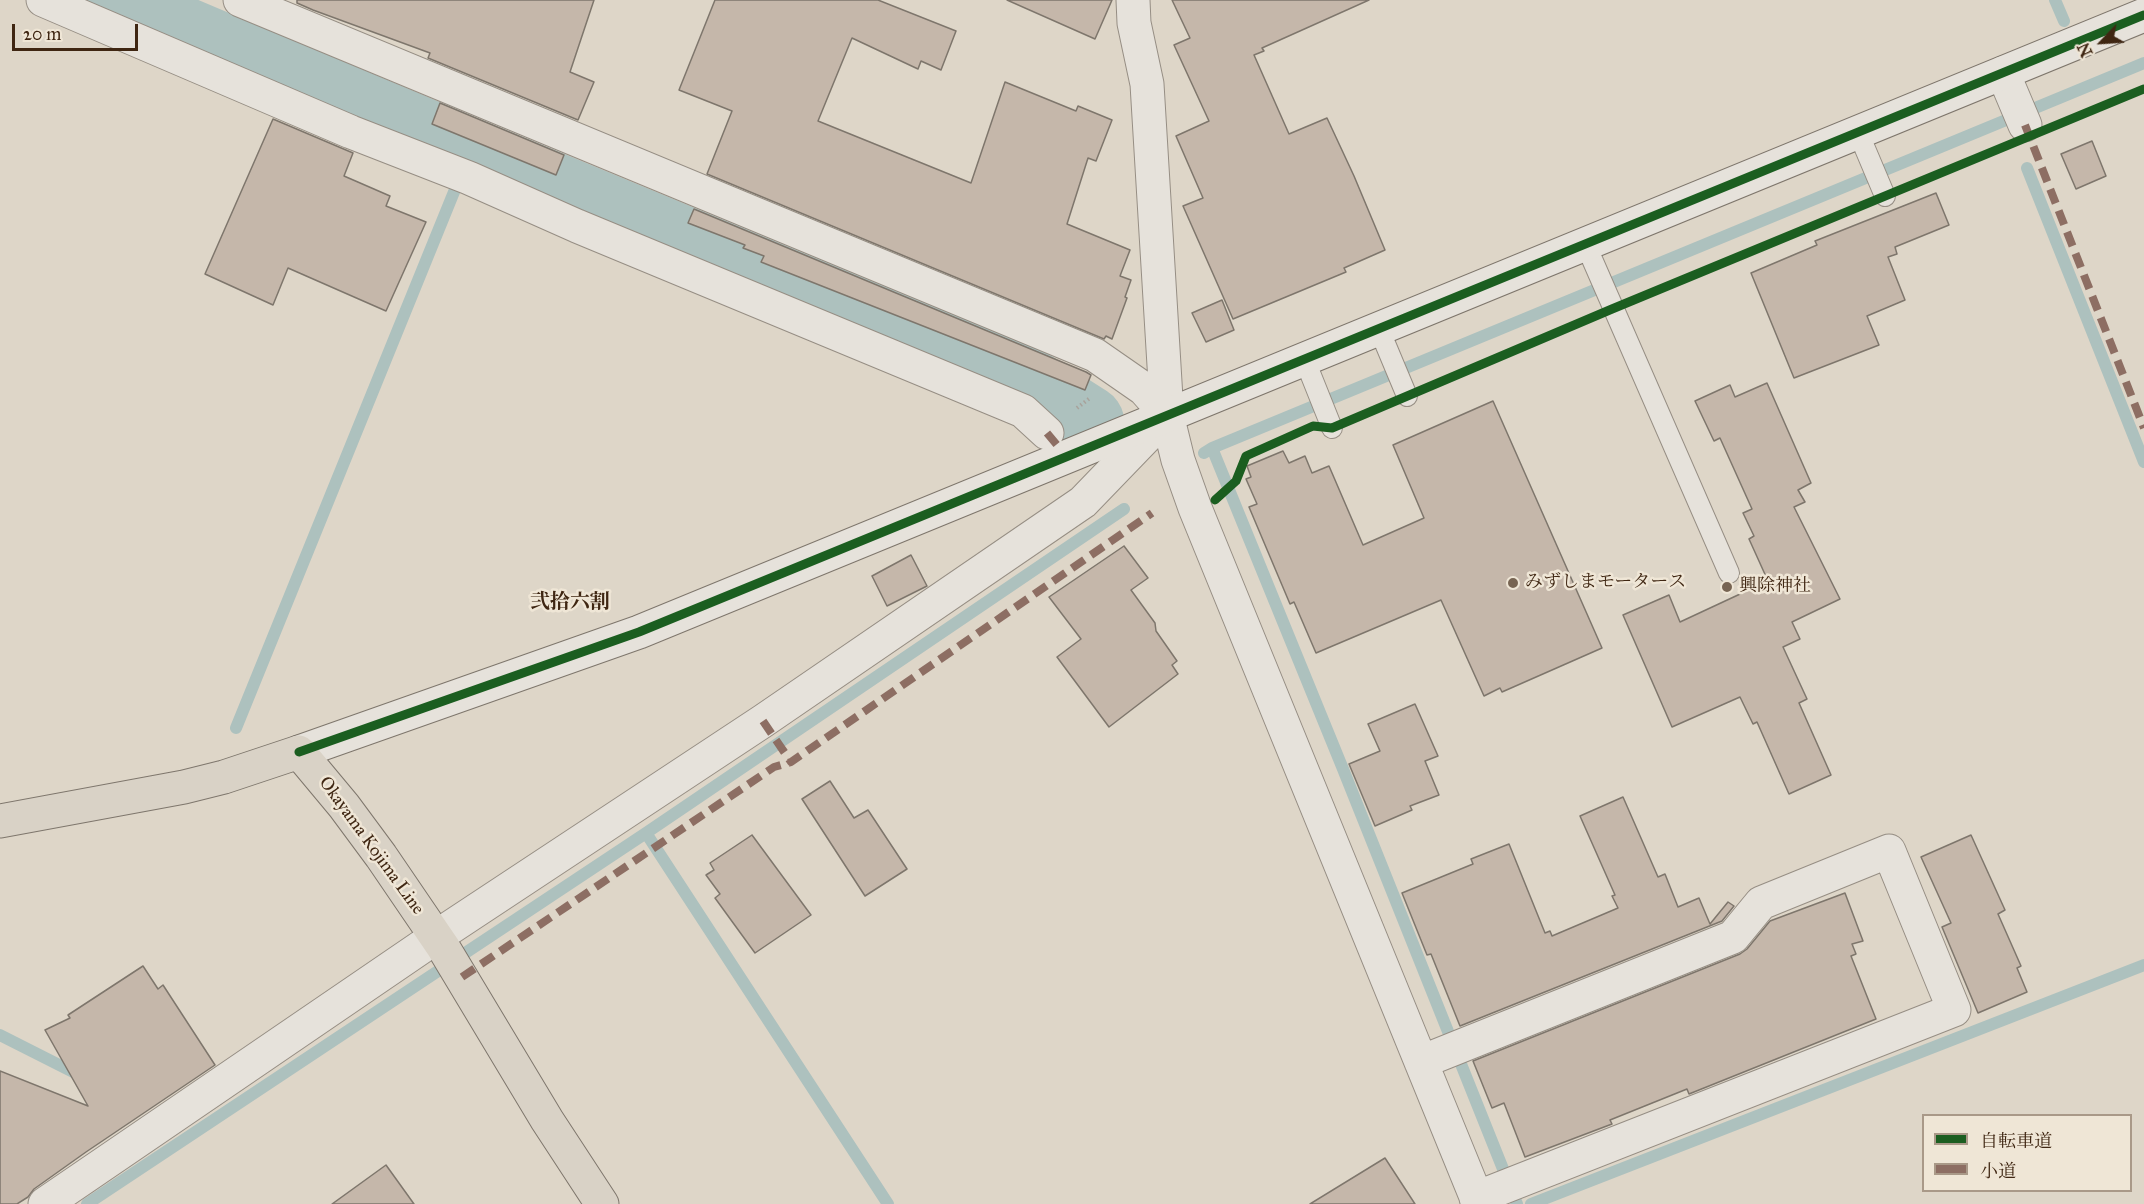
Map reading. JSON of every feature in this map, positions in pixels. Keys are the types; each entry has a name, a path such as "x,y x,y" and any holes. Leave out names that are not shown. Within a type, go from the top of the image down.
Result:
{"main road":[{"path":"0,821 184,787 224,777 299,752"},
{"name":"Okayama Kojima Line","path":"299,752 375,848 447,953 547,1120 602,1204"}],"street":[{"path":"43,0 351,132 460,175 577,226 1023,411 1047,433"},
{"path":"240,0 1095,355 1144,389 1167,414"},
{"path":"1133,0 1134,23 1147,84 1167,414 1178,460 1195,508 1442,1054 1492,1193 1954,1010 1889,851 1761,903 1733,937 1442,1054"},
{"path":"299,752 639,632 1167,414 1310,373 1384,341 1585,243 1864,146 2014,100 2144,15"},
{"path":"45,1204 447,953 763,721 1083,502 1167,414"}],"lane":[{"path":"1864,146 1884,192"},
{"path":"1585,243 1729,573"},
{"path":"1384,341 1404,391"},
{"path":"1310,373 1330,422"}],"building":[{"path":"297,0 594,0 570,72 594,82 578,120 428,58 430,53 313,10 297,3"},
{"path":"715,0 878,0 956,31 941,70 921,61 918,69 852,38 818,121 971,183 1005,82 1076,111 1078,106 1112,120 1096,161 1088,158 1067,224 1130,250 1120,276 1131,280 1112,339 1106,336 1104,339 707,174 732,111 679,90"},
{"path":"1007,0 1112,0 1095,39"},
{"path":"1172,0 1369,0 1262,48 1264,51 1254,55 1289,134 1327,118 1385,250 1344,268 1346,272 1233,319 1183,206 1203,198 1176,136 1209,121 1174,45 1190,38"},
{"path":"440,103 564,155 556,175 432,124"},
{"path":"273,119 353,153 344,176 390,196 386,206 426,222 386,311 288,268 273,305 205,274"},
{"path":"2092,141 2106,176 2076,189 2061,154"},
{"path":"1936,193 1949,225 1895,247 1897,254 1888,257 1905,300 1867,316 1879,345 1794,378 1751,273 1817,245 1815,241"},
{"path":"694,209 1086,372 1091,375 1085,390 761,262 764,256 743,248 745,245 688,223"},
{"path":"1222,300 1234,330 1206,342 1192,313"},
{"path":"1767,383 1811,483 1798,490 1805,502 1794,507 1840,599 1792,622 1800,639 1783,647 1807,699 1799,703 1831,775 1789,794 1757,722 1753,724 1740,697 1672,727 1623,615 1669,595 1680,622 1768,581 1749,539 1754,536 1743,513 1752,509 1720,438 1714,441 1695,401 1730,385 1735,397"},
{"path":"1493,401 1602,648 1502,692 1500,688 1484,696 1441,600 1316,653 1294,602 1290,604 1249,507 1257,504 1246,479 1251,477 1247,466 1283,451 1289,463 1305,456 1312,473 1329,466 1363,545 1424,518 1393,445"},
{"path":"1124,546 1148,578 1131,590 1155,623 1156,631 1177,661 1172,665 1178,674 1109,727 1057,657 1081,639 1049,597"},
{"path":"911,555 927,586 887,606 872,576"},
{"path":"1415,704 1438,756 1425,761 1439,795 1410,806 1412,810 1375,826 1349,764 1380,751 1368,724"},
{"path":"830,781 854,818 868,810 907,869 865,896 802,799"},
{"path":"1623,797 1658,877 1665,874 1678,907 1699,898 1710,924 1728,902 1734,906 1722,921 1460,1026 1431,954 1427,955 1402,893 1473,864 1471,859 1509,844 1545,933 1550,931 1552,936 1618,908 1612,896 1615,895 1580,816"},
{"path":"752,835 811,915 755,953 715,898 720,894 706,875 714,870 710,863"},
{"path":"1971,835 2005,910 1998,914 2021,966 2017,968 2027,992 1978,1013 1942,927 1951,923 1921,857"},
{"path":"1845,893 1863,941 1852,944 1856,954 1851,956 1876,1019 1689,1094 1687,1089 1610,1120 1612,1124 1525,1157 1504,1103 1492,1108 1473,1061 1740,954 1747,949 1770,921"},
{"path":"143,966 158,989 163,985 215,1065 86,1152 34,1189 28,1197 17,1204 0,1204 0,1071 88,1106 45,1030 70,1018 68,1015"},
{"path":"1385,1158 1415,1204 1310,1204"},
{"path":"386,1165 414,1204 332,1204"}],"waterway":[{"path":"102,0 1032,388 1087,423"},
{"path":"2055,0 2064,21"},
{"path":"1204,453 2144,63"},
{"path":"391,123 395,109"},
{"path":"236,728 469,155"},
{"path":"2027,168 2144,462"},
{"path":"1212,448 1517,1204"},
{"path":"87,1204 646,833 1124,509"},
{"path":"646,833 888,1204"},
{"path":"1531,1204 2144,965"},
{"path":"0,1035 81,1076"}],"marked path":[{"path":"2025,125 2144,428"},
{"path":"1047,433 1057,445"},
{"path":"763,721 791,762 1152,513"},
{"path":"462,977 774,767 791,762"}],"cycle path":[{"path":"299,752 639,632 2144,15"},
{"path":"1215,500 1236,481 1246,456 1313,426 1332,428 1612,309 2144,89"}],"place":[{"name":"みずしまモータース","path":"1513,583"},
{"name":"興除神社","path":"1727,587"}],"district":[{"name":"弐拾六割","path":"570,603"}]}
